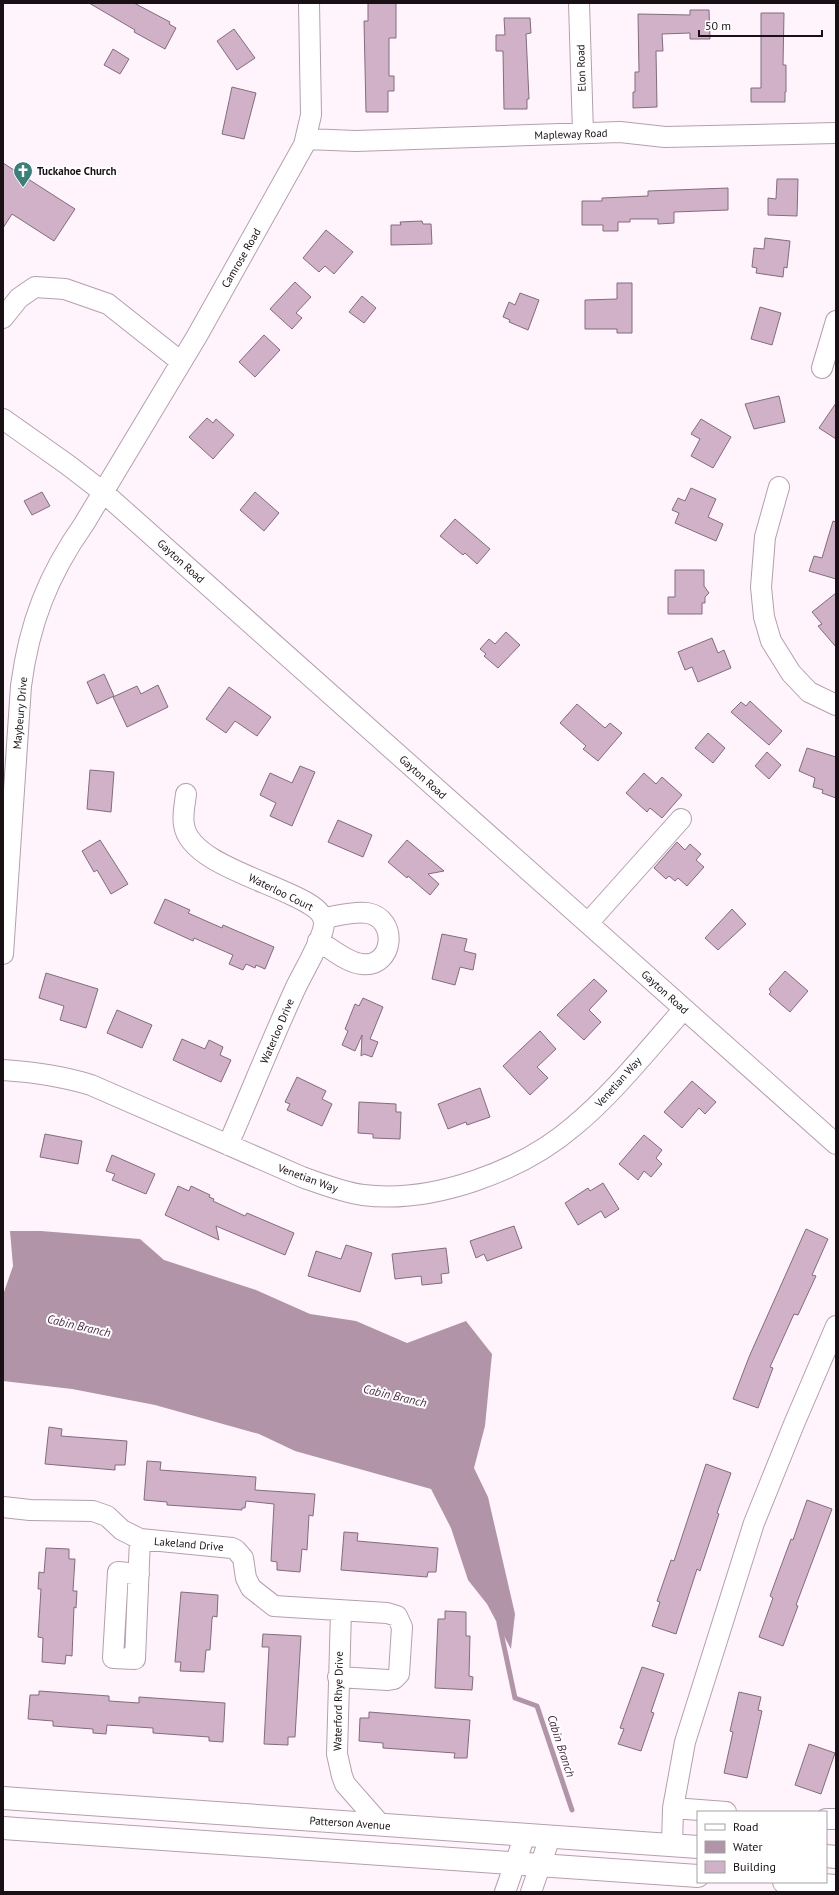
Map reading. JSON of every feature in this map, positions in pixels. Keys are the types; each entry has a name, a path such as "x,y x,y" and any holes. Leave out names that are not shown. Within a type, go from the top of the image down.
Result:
{"main road":[{"name":"Patterson Avenue","path":"3,1798 697,1847"},
{"path":"3,1828 697,1876"},
{"path":"788,1883 811,1888 836,1886"}],"street":[{"name":"Camrose Road","path":"103,492 269,208 306,139 311,115 309,3"},
{"name":"Elon Road","path":"579,3 583,134"},
{"name":"Mapleway Road","path":"306,139 356,141 620,132 665,137 836,133"},
{"path":"3,318 19,298 35,287 65,289 108,304 180,361"},
{"path":"822,368 836,321"},
{"name":"Gayton Road","path":"3,419 103,492 836,1144"},
{"path":"779,487 765,538 761,587 764,617 771,641 791,673 808,692 836,705"},
{"name":"Maybeury Drive","path":"3,954 21,686 25,656 35,619 48,584 69,546 103,492"},
{"name":"Waterloo Court","path":"186,794 184,825 193,842 200,850 229,868 305,901 317,909 324,918 366,913 377,916 385,924 389,931 390,943 386,952 380,958 374,962 361,964 354,962 318,941"},
{"path":"588,924 681,819"},
{"name":"Waterloo Drive","path":"228,1145 296,986 324,928 324,918"},
{"name":"Venetian Way","path":"3,1070 67,1077 85,1083 302,1177 336,1189 363,1195 410,1195 431,1193 484,1177 526,1158 551,1144 574,1127 593,1110 684,1009"},
{"path":"672,1846 673,1808 685,1742 754,1523 836,1326"},
{"name":"Lakeland Drive","path":"3,1507 30,1510 93,1511 108,1516 122,1530 140,1539 232,1548 236,1550 243,1558 246,1578 251,1588 274,1606 341,1611 387,1612 397,1616 402,1627 399,1674 394,1679 388,1680 338,1677"},
{"path":"138,1574 140,1539"},
{"name":"Waterford Rhye Drive","path":"341,1611 337,1754 345,1784 381,1825"},
{"path":"673,1808 713,1811"},
{"path":"506,1892 525,1835"},
{"path":"531,1892 550,1837"}],"water":[{"path":"10,1231 41,1231 140,1239 164,1260 256,1290 310,1314 356,1321 407,1343 466,1321 492,1354 485,1426 474,1468 488,1497 515,1614 511,1649 487,1604 468,1580 451,1528 431,1489 295,1451 259,1434 155,1405 72,1389 3,1381 3,1295 13,1266"}],"building":[{"path":"89,3 134,3 170,22 169,24 176,28 165,49 134,32 135,30"},
{"path":"368,3 396,3 396,38 389,38 389,76 394,76 394,91 388,91 388,112 366,112 364,21 368,21"},
{"path":"690,10 709,10 710,39 690,39 690,33 662,34 663,51 656,51 657,107 633,108 635,72 639,72 638,14 690,15"},
{"path":"761,13 784,13 783,65 786,65 785,102 751,102 751,88 761,88"},
{"path":"504,18 530,18 531,33 526,34 529,99 527,99 527,109 504,109 503,51 496,51 496,35 505,35"},
{"path":"234,29 255,58 237,70 217,41"},
{"path":"113,49 129,59 120,74 104,65"},
{"path":"232,87 256,93 244,139 222,134"},
{"name":"Tuckahoe Church","path":"3,163 75,209 54,241 12,214 3,228"},
{"path":"777,179 798,179 797,216 768,215 768,198 776,199"},
{"path":"728,188 728,210 674,212 674,223 658,224 658,219 630,219 630,222 618,222 618,231 603,231 603,225 582,225 582,201 602,201 602,198 648,196 648,191"},
{"path":"422,221 423,224 431,224 432,244 391,245 391,225 401,225 400,222"},
{"path":"326,230 353,252 334,274 325,266 319,272 303,258"},
{"path":"765,238 790,241 787,268 784,267 783,277 756,273 757,268 752,267 754,248 764,249"},
{"path":"295,282 311,297 296,313 302,318 292,329 270,309"},
{"path":"617,283 632,283 632,333 617,333 617,329 585,329 585,300 617,299"},
{"path":"520,293 539,300 528,330 509,322 510,320 503,317 509,302 515,305"},
{"path":"362,296 376,308 364,323 349,312"},
{"path":"760,307 781,313 772,345 751,339"},
{"path":"264,335 280,350 255,377 239,362"},
{"path":"779,396 785,422 754,429 745,404"},
{"path":"836,403 836,439 819,428"},
{"path":"207,418 213,423 216,419 234,435 213,459 189,437"},
{"path":"701,419 731,437 713,468 691,456 700,439 691,434"},
{"path":"691,488 716,499 708,517 723,524 716,541 675,523 679,513 672,510 678,498 685,501"},
{"path":"42,492 50,506 32,515 24,501"},
{"path":"255,492 279,513 264,531 240,510"},
{"path":"455,519 490,549 477,564 465,553 463,555 440,536"},
{"path":"833,521 836,522 836,579 809,571 814,556 822,558"},
{"path":"675,570 704,570 704,586 709,593 705,597 705,603 702,603 702,614 668,614 668,597 675,597"},
{"path":"836,593 836,647 818,626 822,624 812,612"},
{"path":"506,632 520,645 498,668 484,656 486,654 480,649 489,639 495,644"},
{"path":"712,638 718,653 724,650 731,668 698,682 692,667 685,670 678,652"},
{"path":"104,674 114,696 97,704 87,682"},
{"path":"158,685 168,707 127,727 113,697 137,686 141,694"},
{"path":"229,687 271,717 257,736 235,721 226,733 206,719"},
{"path":"750,701 782,731 769,745 731,712 741,702 746,706"},
{"path":"577,704 605,728 610,723 622,733 598,761 583,749 586,746 560,723"},
{"path":"708,733 725,748 713,763 695,748"},
{"path":"807,748 836,757 836,798 822,793 823,790 813,787 815,778 799,771"},
{"path":"767,752 781,765 769,779 755,766"},
{"path":"300,766 315,772 292,826 270,816 276,803 260,795 270,773 292,783"},
{"path":"90,770 114,772 111,812 87,809"},
{"path":"644,773 656,784 662,777 682,795 662,818 650,808 647,812 626,793"},
{"path":"338,820 372,835 363,857 328,842"},
{"path":"100,840 128,884 111,894 97,870 94,872 82,851"},
{"path":"407,840 444,871 428,874 439,884 430,895 408,876 407,878 388,862"},
{"path":"677,842 685,850 690,844 701,854 696,860 704,867 687,886 678,878 675,881 669,876 666,879 654,868"},
{"path":"165,899 190,910 188,913 222,928 223,925 274,947 265,969 256,965 255,968 246,964 243,970 229,964 233,955 194,938 193,941 154,923"},
{"path":"732,909 746,924 718,950 705,938"},
{"path":"442,934 467,939 464,951 476,954 473,970 460,967 455,985 432,979"},
{"path":"785,971 808,991 790,1012 769,994 771,992 769,989"},
{"path":"46,973 98,989 86,1028 60,1020 64,1006 39,998"},
{"path":"594,979 607,991 589,1010 601,1022 584,1040 557,1015"},
{"path":"363,998 383,1007 370,1039 378,1042 372,1057 364,1054 361,1056 362,1035 355,1051 342,1045 348,1031 345,1029 355,1004 359,1006"},
{"path":"117,1010 152,1025 142,1048 107,1033"},
{"path":"540,1031 556,1049 537,1067 548,1078 530,1095 503,1066"},
{"path":"182,1039 205,1049 209,1040 223,1047 220,1055 231,1060 221,1082 173,1060"},
{"path":"297,1077 326,1091 322,1099 332,1104 322,1126 287,1110 290,1104 285,1102"},
{"path":"692,1081 716,1102 705,1114 699,1108 682,1128 664,1112"},
{"path":"480,1088 490,1117 467,1125 466,1122 448,1129 438,1104"},
{"path":"359,1102 396,1104 396,1112 401,1112 400,1139 373,1138 373,1134 358,1133"},
{"path":"45,1134 82,1141 78,1164 40,1157"},
{"path":"644,1135 662,1150 656,1158 662,1164 651,1177 644,1171 638,1180 619,1164"},
{"path":"112,1155 155,1174 146,1194 112,1180 115,1174 106,1171"},
{"path":"603,1183 619,1209 605,1218 601,1211 578,1225 565,1203 588,1188 590,1191"},
{"path":"178,1186 189,1191 191,1186 210,1195 209,1197 214,1199 213,1201 245,1216 247,1213 294,1233 285,1255 216,1226 219,1240 165,1215"},
{"path":"514,1226 522,1248 487,1261 484,1254 476,1258 470,1241"},
{"path":"806,1229 828,1239 812,1275 816,1276 798,1315 794,1314 770,1367 773,1368 758,1408 733,1399 749,1357"},
{"path":"346,1245 372,1253 360,1292 308,1276 316,1251 341,1259"},
{"path":"446,1248 449,1273 441,1274 442,1283 422,1285 421,1276 395,1279 392,1254"},
{"path":"49,1427 62,1429 61,1436 127,1441 125,1465 115,1465 115,1470 45,1464"},
{"path":"147,1461 161,1462 160,1470 256,1477 255,1490 315,1494 313,1516 309,1515 307,1550 302,1549 300,1572 277,1570 277,1562 271,1561 274,1504 246,1501 245,1508 242,1508 242,1510 167,1505 167,1502 144,1500"},
{"path":"706,1464 731,1473 717,1513 719,1514 700,1571 697,1569 676,1634 652,1626 660,1602 657,1601 671,1560 674,1561"},
{"path":"807,1500 832,1509 796,1605 798,1606 783,1646 759,1637 773,1598 770,1596 791,1539 793,1540"},
{"path":"344,1532 358,1533 357,1541 438,1548 436,1572 428,1572 427,1577 341,1570"},
{"path":"46,1548 69,1549 69,1559 75,1559 73,1591 77,1591 76,1608 74,1607 72,1656 66,1655 65,1664 42,1662 43,1638 38,1637 41,1589 38,1589 39,1572 44,1573"},
{"path":"181,1592 218,1595 217,1617 213,1616 212,1619 210,1650 206,1650 204,1672 180,1671 181,1662 175,1662"},
{"path":"445,1611 466,1612 466,1636 470,1636 469,1676 473,1677 472,1690 435,1688 438,1619 445,1619"},
{"path":"263,1634 301,1636 295,1737 288,1737 288,1745 264,1744 269,1647 262,1647"},
{"path":"642,1667 664,1674 651,1712 654,1713 641,1751 618,1744 624,1729 620,1728"},
{"path":"39,1691 109,1696 109,1701 139,1703 139,1697 225,1703 223,1742 209,1741 209,1737 153,1733 153,1728 107,1725 106,1734 93,1733 93,1729 53,1726 53,1721 28,1719 30,1695 39,1695"},
{"path":"739,1692 761,1697 758,1710 762,1711 747,1778 724,1773 733,1732 730,1731"},
{"path":"369,1712 470,1720 467,1758 454,1758 455,1753 383,1748 383,1743 359,1741 360,1718 369,1718"},
{"path":"809,1744 835,1753 821,1794 795,1785"}],"waterway":[{"name":"Cabin Branch","path":"499,1623 515,1698 537,1706 572,1810"}],"place":[{"name":"Tuckahoe Church","path":"23,188"}]}
